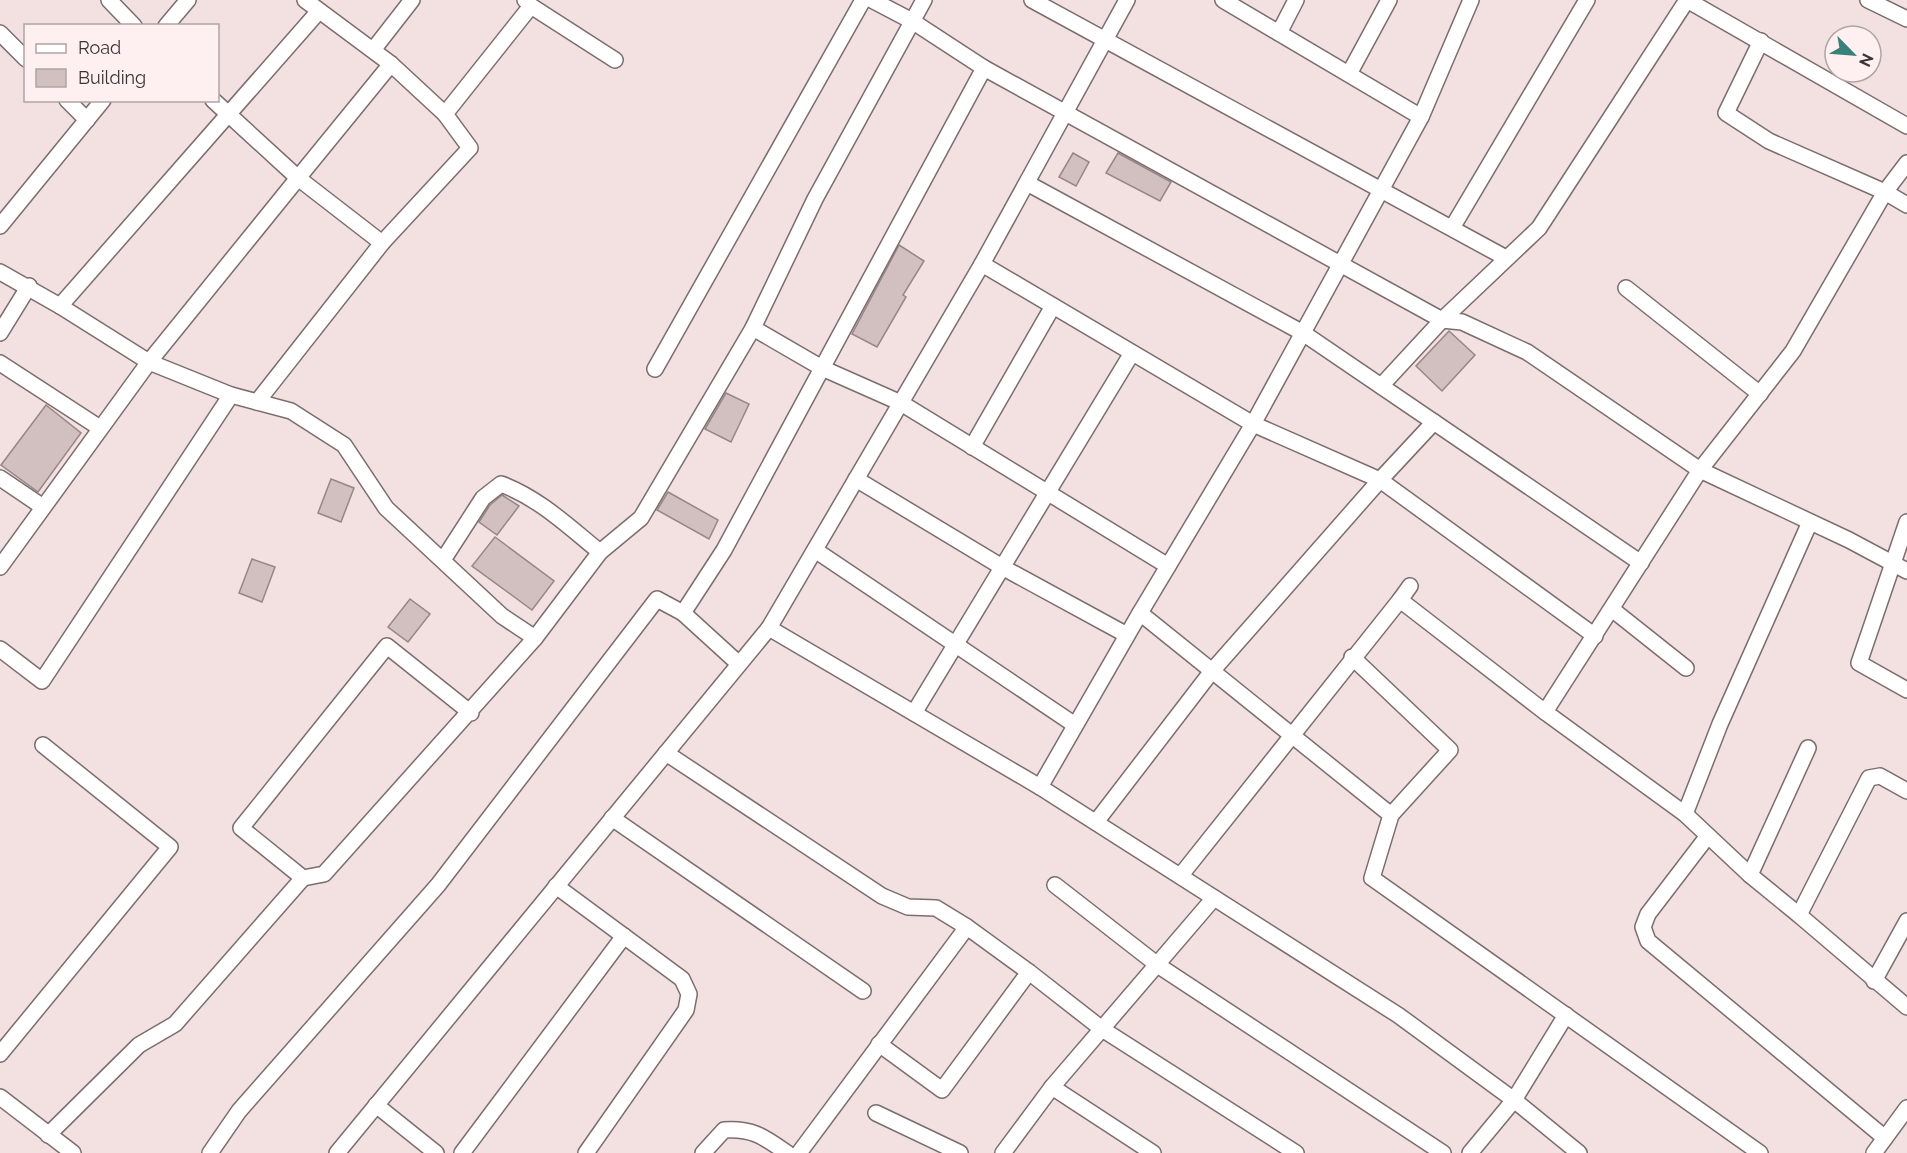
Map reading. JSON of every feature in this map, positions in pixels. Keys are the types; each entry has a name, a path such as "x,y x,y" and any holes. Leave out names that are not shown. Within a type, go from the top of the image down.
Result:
{"street":[{"path":"109,0 132,24"},
{"path":"168,24 188,0"},
{"path":"257,402 382,243 470,148 445,114 391,64 305,0"},
{"path":"373,50 412,0"},
{"path":"654,369 863,0"},
{"path":"872,0 912,21 984,68 1442,320 1462,322 1527,352 1700,470 1907,571"},
{"path":"48,1135 139,1045 175,1024 303,878 324,874 471,713 535,638 600,552 641,518 753,328 815,199 924,0"},
{"path":"1032,0 1380,192 1506,258"},
{"path":"337,1153 769,628 982,264 1127,0"},
{"path":"1222,0 1421,117"},
{"path":"1279,33 1296,0"},
{"path":"1349,74 1389,0"},
{"path":"1040,787 1127,635 1253,424 1303,333 1421,117 1471,0"},
{"path":"1452,228 1587,0"},
{"path":"1381,386 1442,320 1539,228 1687,0 1907,126"},
{"path":"1868,0 1907,19"},
{"path":"445,114 528,3 615,60"},
{"path":"60,306 320,11"},
{"path":"0,33 24,57"},
{"path":"1761,41 1726,113 1769,141 1886,192 1907,205"},
{"path":"0,567 149,362 391,64"},
{"path":"683,613 723,550 984,68"},
{"path":"69,102 87,120"},
{"path":"0,226 101,102"},
{"path":"215,102 297,178 382,243"},
{"path":"1545,712 1613,610 1700,470 1793,351 1886,192 1907,163"},
{"path":"1027,183 1303,333 1641,563"},
{"path":"982,264 1253,424 1380,480 1595,636"},
{"path":"0,272 28,286 149,362 231,395 291,411 344,446 386,508 502,616 535,638"},
{"path":"0,333 28,286"},
{"path":"1626,288 1760,394"},
{"path":"972,447 1053,306"},
{"path":"753,328 822,368 901,403 1168,566"},
{"path":"914,713 1132,353"},
{"path":"0,363 100,428"},
{"path":"0,649 42,681 231,395"},
{"path":"1095,822 1212,671 1434,422"},
{"path":"0,477 43,507"},
{"path":"856,479 1002,567 1127,635"},
{"path":"443,560 483,498 501,483 528,497 600,552"},
{"path":"1685,814 1720,724 1810,522"},
{"path":"1907,522 1891,563 1859,663 1907,690"},
{"path":"815,550 1075,725"},
{"path":"1181,875 1410,585"},
{"path":"210,1153 239,1111 438,885 657,599 683,613 739,664"},
{"path":"1400,600 1545,712 1685,814 1750,875 1874,981 1907,1006"},
{"path":"1613,610 1686,668"},
{"path":"1140,613 1391,815"},
{"path":"769,628 1040,787 1398,1015 1514,1100 1579,1153"},
{"path":"303,878 242,828 387,646 471,713"},
{"path":"1352,657 1450,750 1391,815 1372,878 1760,1153"},
{"path":"0,1054 170,847 43,745"},
{"path":"1750,875 1808,748"},
{"path":"666,753 882,896 908,907 936,908 967,927 1102,1029 1296,1153"},
{"path":"1799,915 1869,778 1880,776 1907,791"},
{"path":"612,818 863,991"},
{"path":"1707,837 1648,914 1643,927 1648,941 1885,1138"},
{"path":"1055,885 1159,966 1443,1153"},
{"path":"556,886 682,979 689,994 686,1010 586,1153"},
{"path":"1003,1153 1052,1087 1159,966 1214,897"},
{"path":"1874,981 1907,921"},
{"path":"799,1153 967,927"},
{"path":"462,1153 624,936"},
{"path":"879,1044 942,1090 1029,972"},
{"path":"1470,1153 1514,1100 1566,1015"},
{"path":"1052,1087 1153,1153"},
{"path":"0,1097 73,1153"},
{"path":"376,1105 436,1153"},
{"path":"1874,1153 1907,1108"},
{"path":"876,1113 960,1153"},
{"path":"703,1153 724,1130 744,1129 762,1136 787,1153"}],"building":[{"path":"1073,153 1089,162 1076,186 1059,177"},
{"path":"1118,153 1171,182 1160,201 1106,173"},
{"path":"899,245 924,261 903,295 906,297 877,347 852,334"},
{"path":"1449,331 1475,355 1442,391 1416,366"},
{"path":"726,393 749,404 731,442 705,429"},
{"path":"46,405 81,433 38,492 1,465"},
{"path":"331,479 354,488 341,522 318,513"},
{"path":"668,492 718,520 709,539 657,510"},
{"path":"502,495 519,506 497,535 479,522 490,505"},
{"path":"495,537 554,581 532,610 472,566"},
{"path":"252,559 275,567 262,602 239,593"},
{"path":"410,599 430,614 408,642 388,627"}]}
